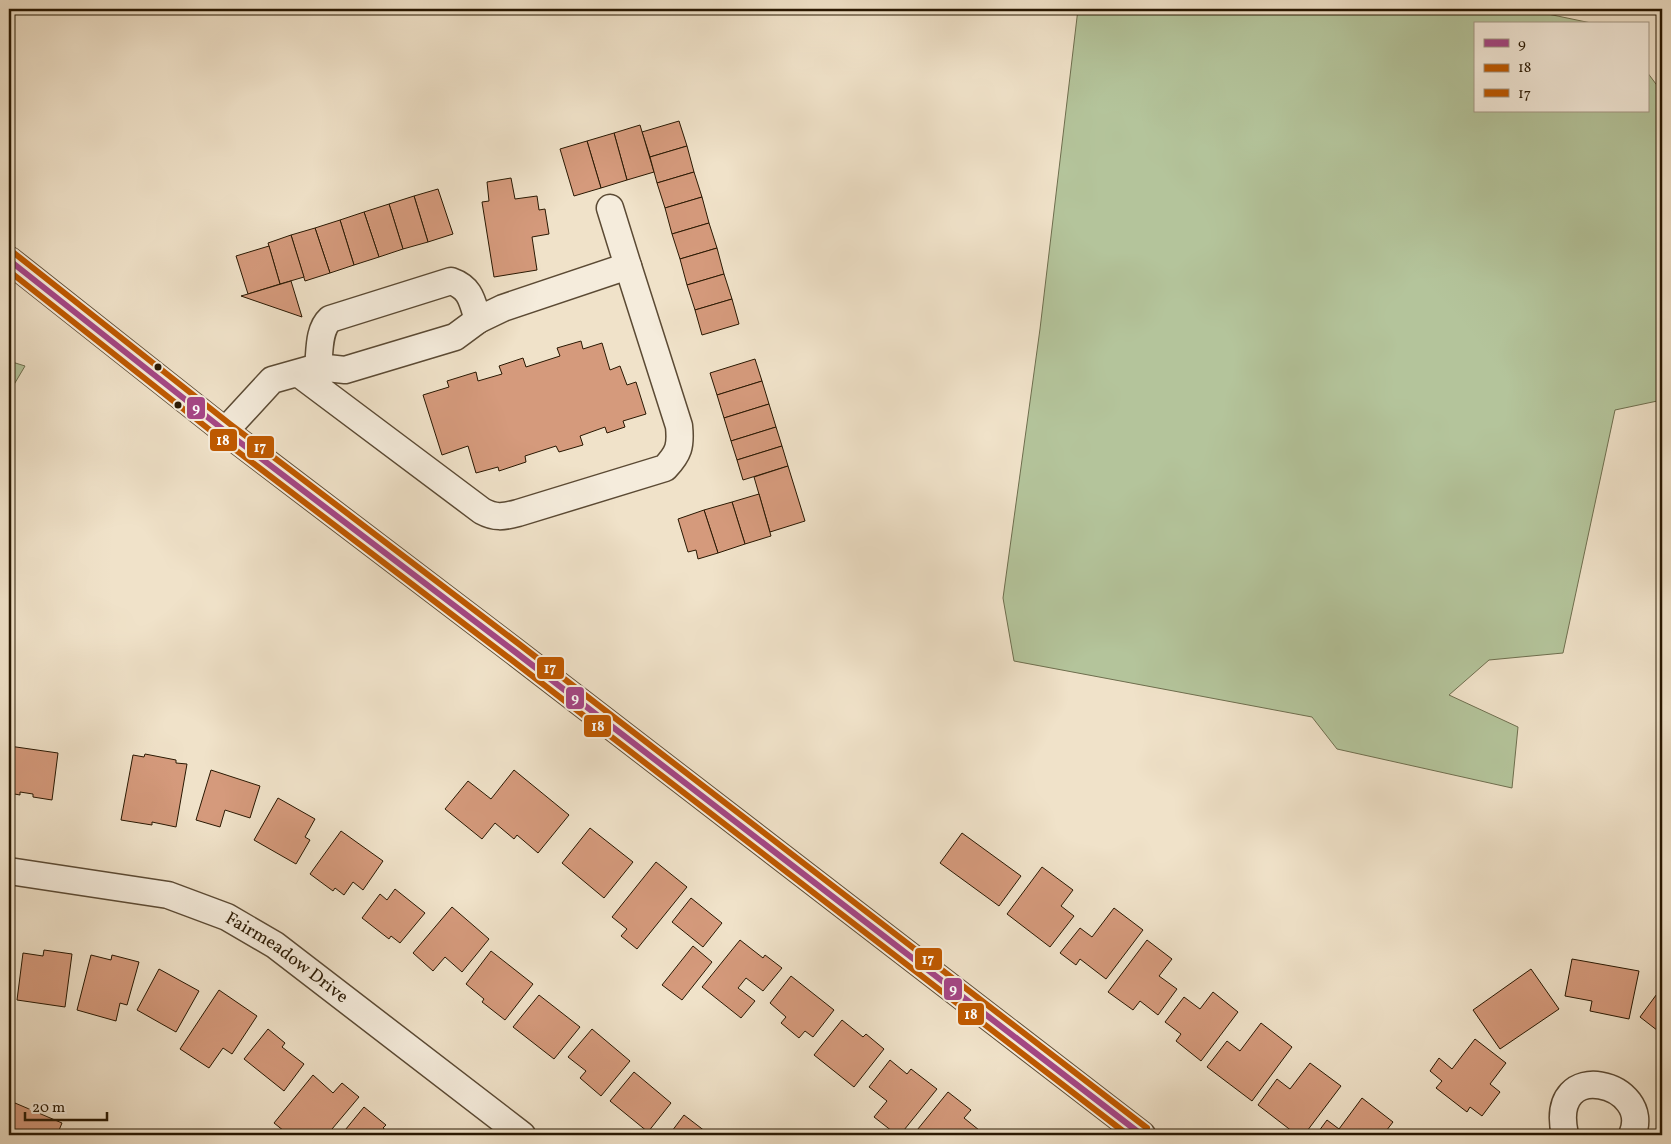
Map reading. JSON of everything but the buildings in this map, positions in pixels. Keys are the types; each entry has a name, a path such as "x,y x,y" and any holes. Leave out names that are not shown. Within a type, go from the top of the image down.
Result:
{"street":[{"path":"308,370 482,511 492,516 506,516 518,513 664,468 675,457 680,442 679,426 610,208"},
{"path":"9,260 225,431 522,657 1142,1135"},
{"path":"225,431 272,380 308,370 345,370 455,337 478,320 503,308 628,266"},
{"path":"308,370 325,324 330,319 450,281 459,284 470,295 478,320"},
{"name":"Fairmeadow Drive","path":"9,871 168,895 228,917 275,945 522,1135"},
{"path":"1565,1135 1562,1112 1565,1103 1572,1092 1584,1086 1595,1085 1606,1086 1623,1095 1634,1111 1634,1130 1632,1135"}],"green space":[{"path":"1078,9 1542,9 1543,13 1586,22 1474,22 1474,112 1648,112 1648,73 1662,92 1662,400 1615,410 1563,653 1489,660 1449,695 1518,727 1512,788 1337,749 1312,717 1014,661 1003,598 1040,329"},
{"path":"9,361 25,366 9,393"}],"transit line":[{"name":"17","path":"14,253 230,424 1147,1128"},
{"name":"9","path":"9,260 225,431 1142,1135"},
{"name":"18","path":"9,271 220,438 1128,1135"}]}
